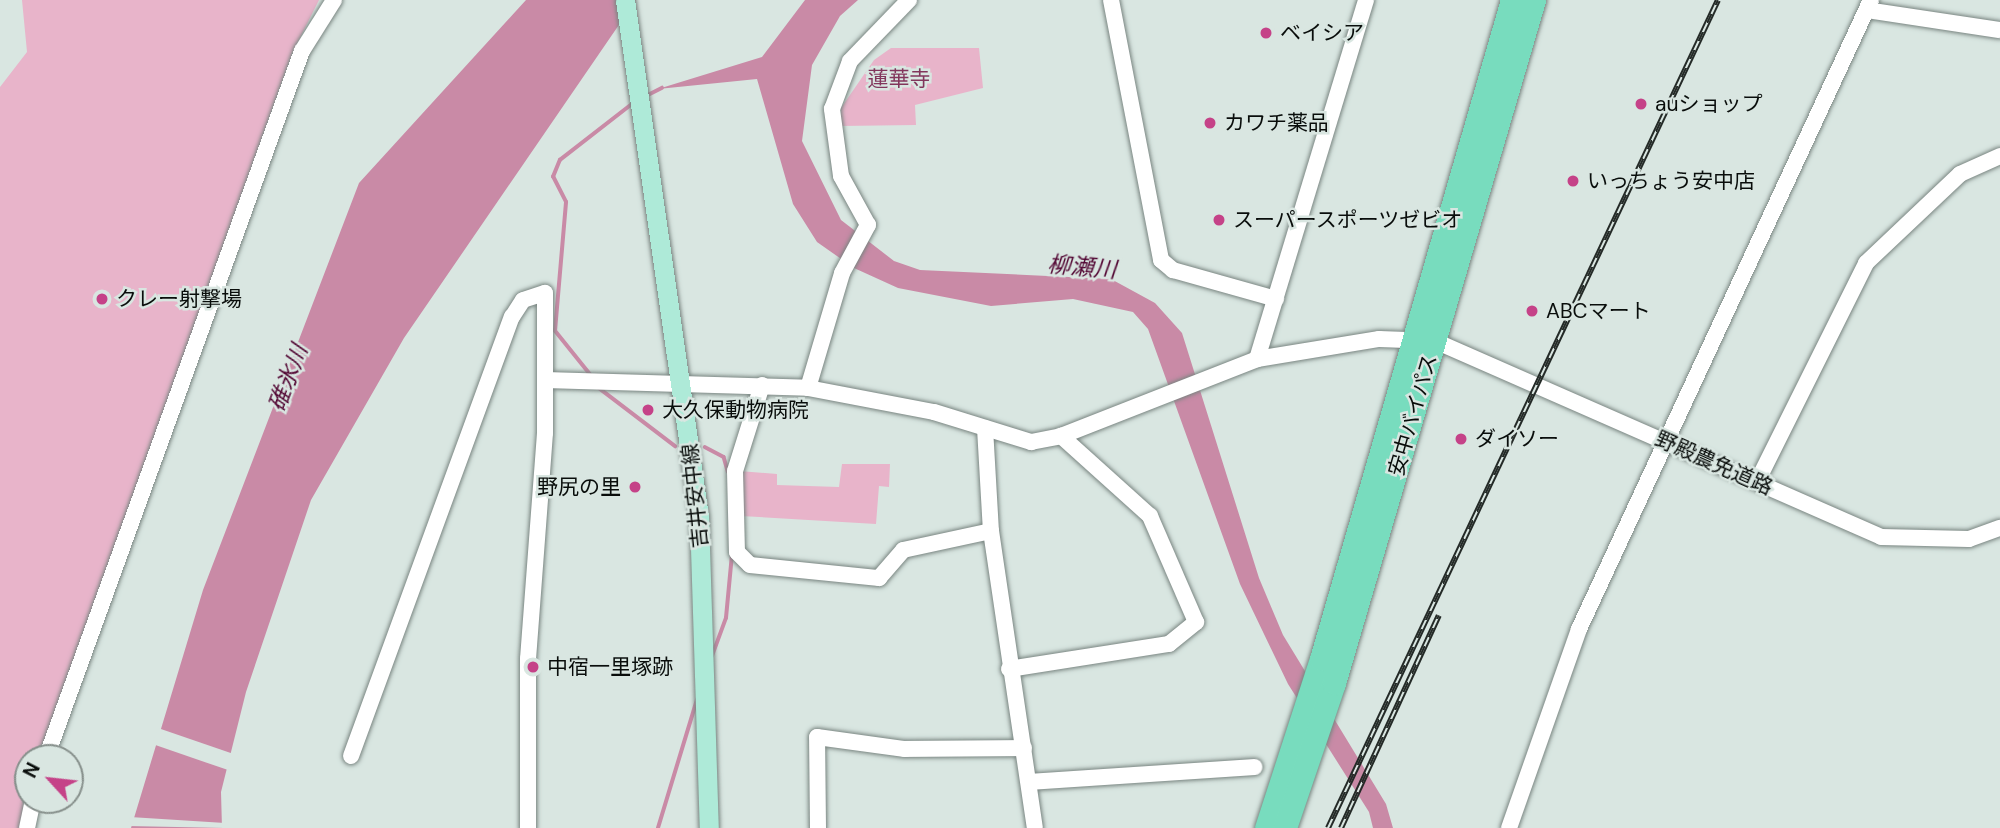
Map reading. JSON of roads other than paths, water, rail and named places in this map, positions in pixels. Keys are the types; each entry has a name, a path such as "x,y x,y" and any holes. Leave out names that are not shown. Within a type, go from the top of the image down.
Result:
{"highway":[{"name":"安中バイパス","path":"1285,828 1334,683 1513,0"},
{"name":"安中バイパス","path":"1266,828 1534,0"}],"main road":[{"name":"吉井安中線","path":"625,0 682,381 704,595 709,828"}],"street":[{"path":"51,744 302,51 334,0"},
{"path":"808,388 844,271 865,230 834,151 832,109 850,61 909,0"},
{"path":"1111,0 1161,260 1173,270 1276,299"},
{"path":"1257,359 1366,0"},
{"path":"1509,828 1579,629 1869,5 2000,30"},
{"path":"1757,482 1866,263 1960,174 2000,156"},
{"path":"351,756 512,317 523,300 545,293 545,380 528,659 528,828"},
{"path":"545,380 682,381 808,388 985,428 1031,442 1061,436 1210,374 1257,359 1379,339 1425,340"},
{"name":"野殿農免道路","path":"1425,340 1881,537 1969,539 2000,528"},
{"path":"762,385 735,471 737,552 750,565 879,578 903,550 991,531"},
{"path":"985,428 991,531 1009,669 1035,828"},
{"path":"1009,669 1169,644 1196,622 1150,516 1061,436"},
{"path":"818,828 817,737 905,748 1024,748"},
{"path":"1029,782 1255,767"}],"water":[{"name":"碓氷川","path":"526,0 636,0 404,338 311,500 246,692 221,792 222,828 131,828 203,590 359,183"},
{"path":"805,0 858,0 840,16 812,65 802,141 841,220 894,261 920,270 1111,279 1155,303 1182,333 1259,578 1283,635 1386,804 1393,828 1373,828 1369,812 1288,684 1240,584 1148,329 1133,312 1073,299 991,306 898,288 854,268 817,242 793,204 757,79 658,89 762,57"}],"waterway":[{"path":"644,97 662,88"},
{"path":"591,376 555,331 566,202 553,177 560,160 632,104"},
{"path":"599,388 675,446"},
{"path":"705,447 724,457 728,471"},
{"path":"712,656 726,618 732,555"},
{"path":"658,828 697,700"}],"railway":[{"path":"1328,828 1718,0"},
{"path":"1341,828 1439,615"}],"place":[{"name":"ベイシア","path":"1266,33"},
{"name":"auショップ","path":"1641,104"},
{"name":"カワチ薬品","path":"1210,123"},
{"name":"いっちょう安中店","path":"1573,181"},
{"name":"スーパースポーツゼビオ","path":"1219,220"},
{"name":"クレー射撃場","path":"102,299"},
{"name":"ABCマート","path":"1532,311"},
{"name":"大久保動物病院","path":"648,410"},
{"name":"ダイソー","path":"1461,439"},
{"name":"野尻の里","path":"635,487"},
{"name":"中宿一里塚跡","path":"533,667"}],"park label":[{"name":"蓮華寺","path":"899,79"}],"water label":[{"name":"柳瀬川","path":"1082,267"}]}
